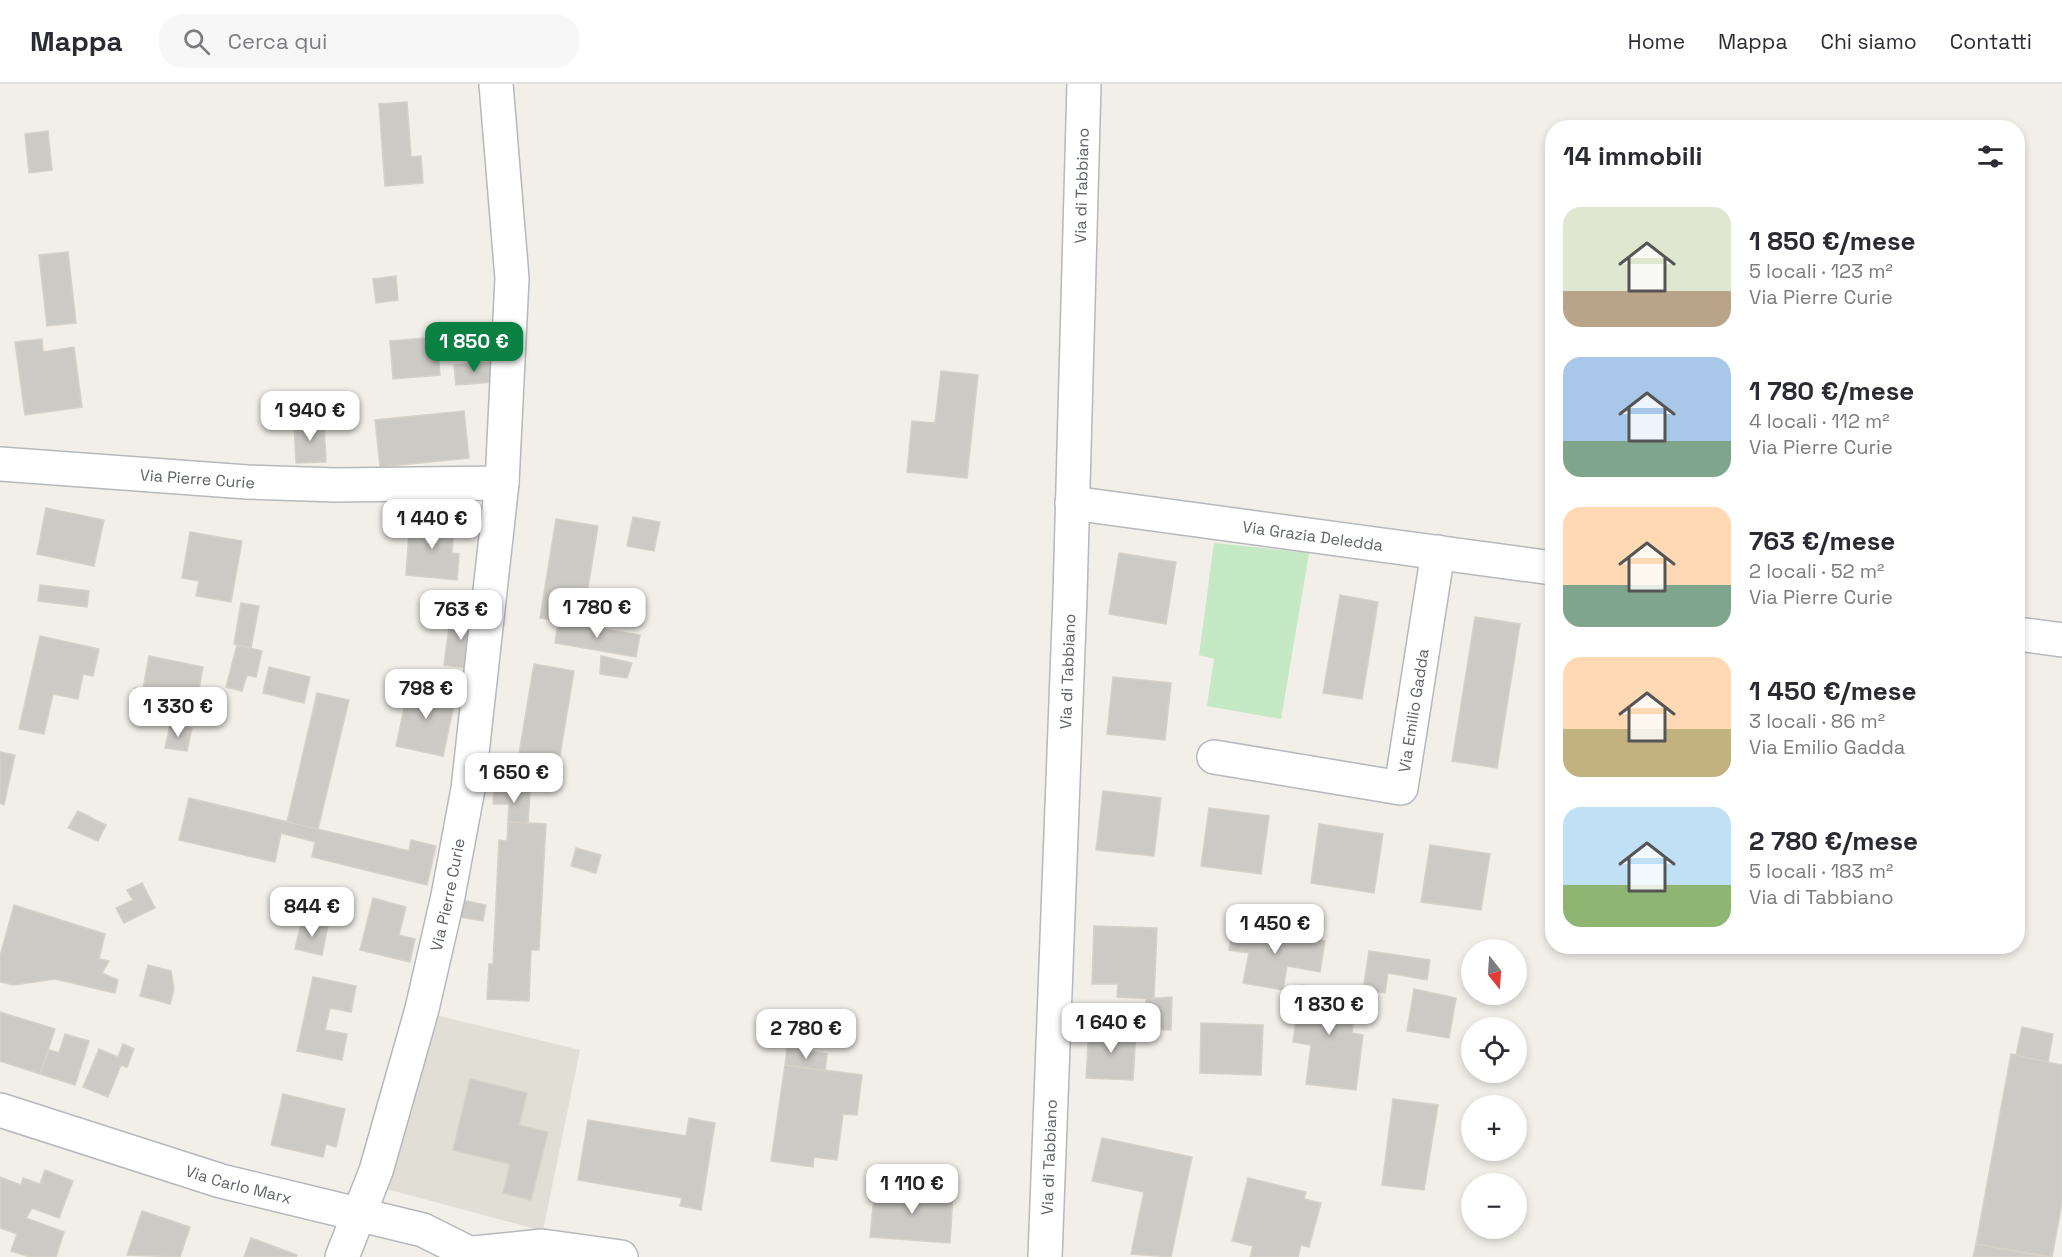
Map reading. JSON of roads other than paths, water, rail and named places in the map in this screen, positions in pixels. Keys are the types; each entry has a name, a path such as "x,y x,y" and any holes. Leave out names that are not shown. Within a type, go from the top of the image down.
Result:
{"street":[{"name":"Via Pierre Curie","path":"342,1257 376,1171 418,1020 448,896 468,789 502,483 512,278 496,84"},
{"name":"Via di Tabbiano","path":"1045,1257 1072,503 1084,84"},
{"name":"Via Pierre Curie","path":"0,464 280,483 502,483"},
{"name":"Via Grazia Deledda","path":"1072,503 1545,567"},
{"name":"Via Emilio Gadda","path":"1214,757 1401,788 1438,552"},
{"path":"2025,635 2062,640"},
{"name":"Via Carlo Marx","path":"0,1110 221,1181 423,1230 475,1255"},
{"path":"475,1255 542,1246 621,1257"}]}
